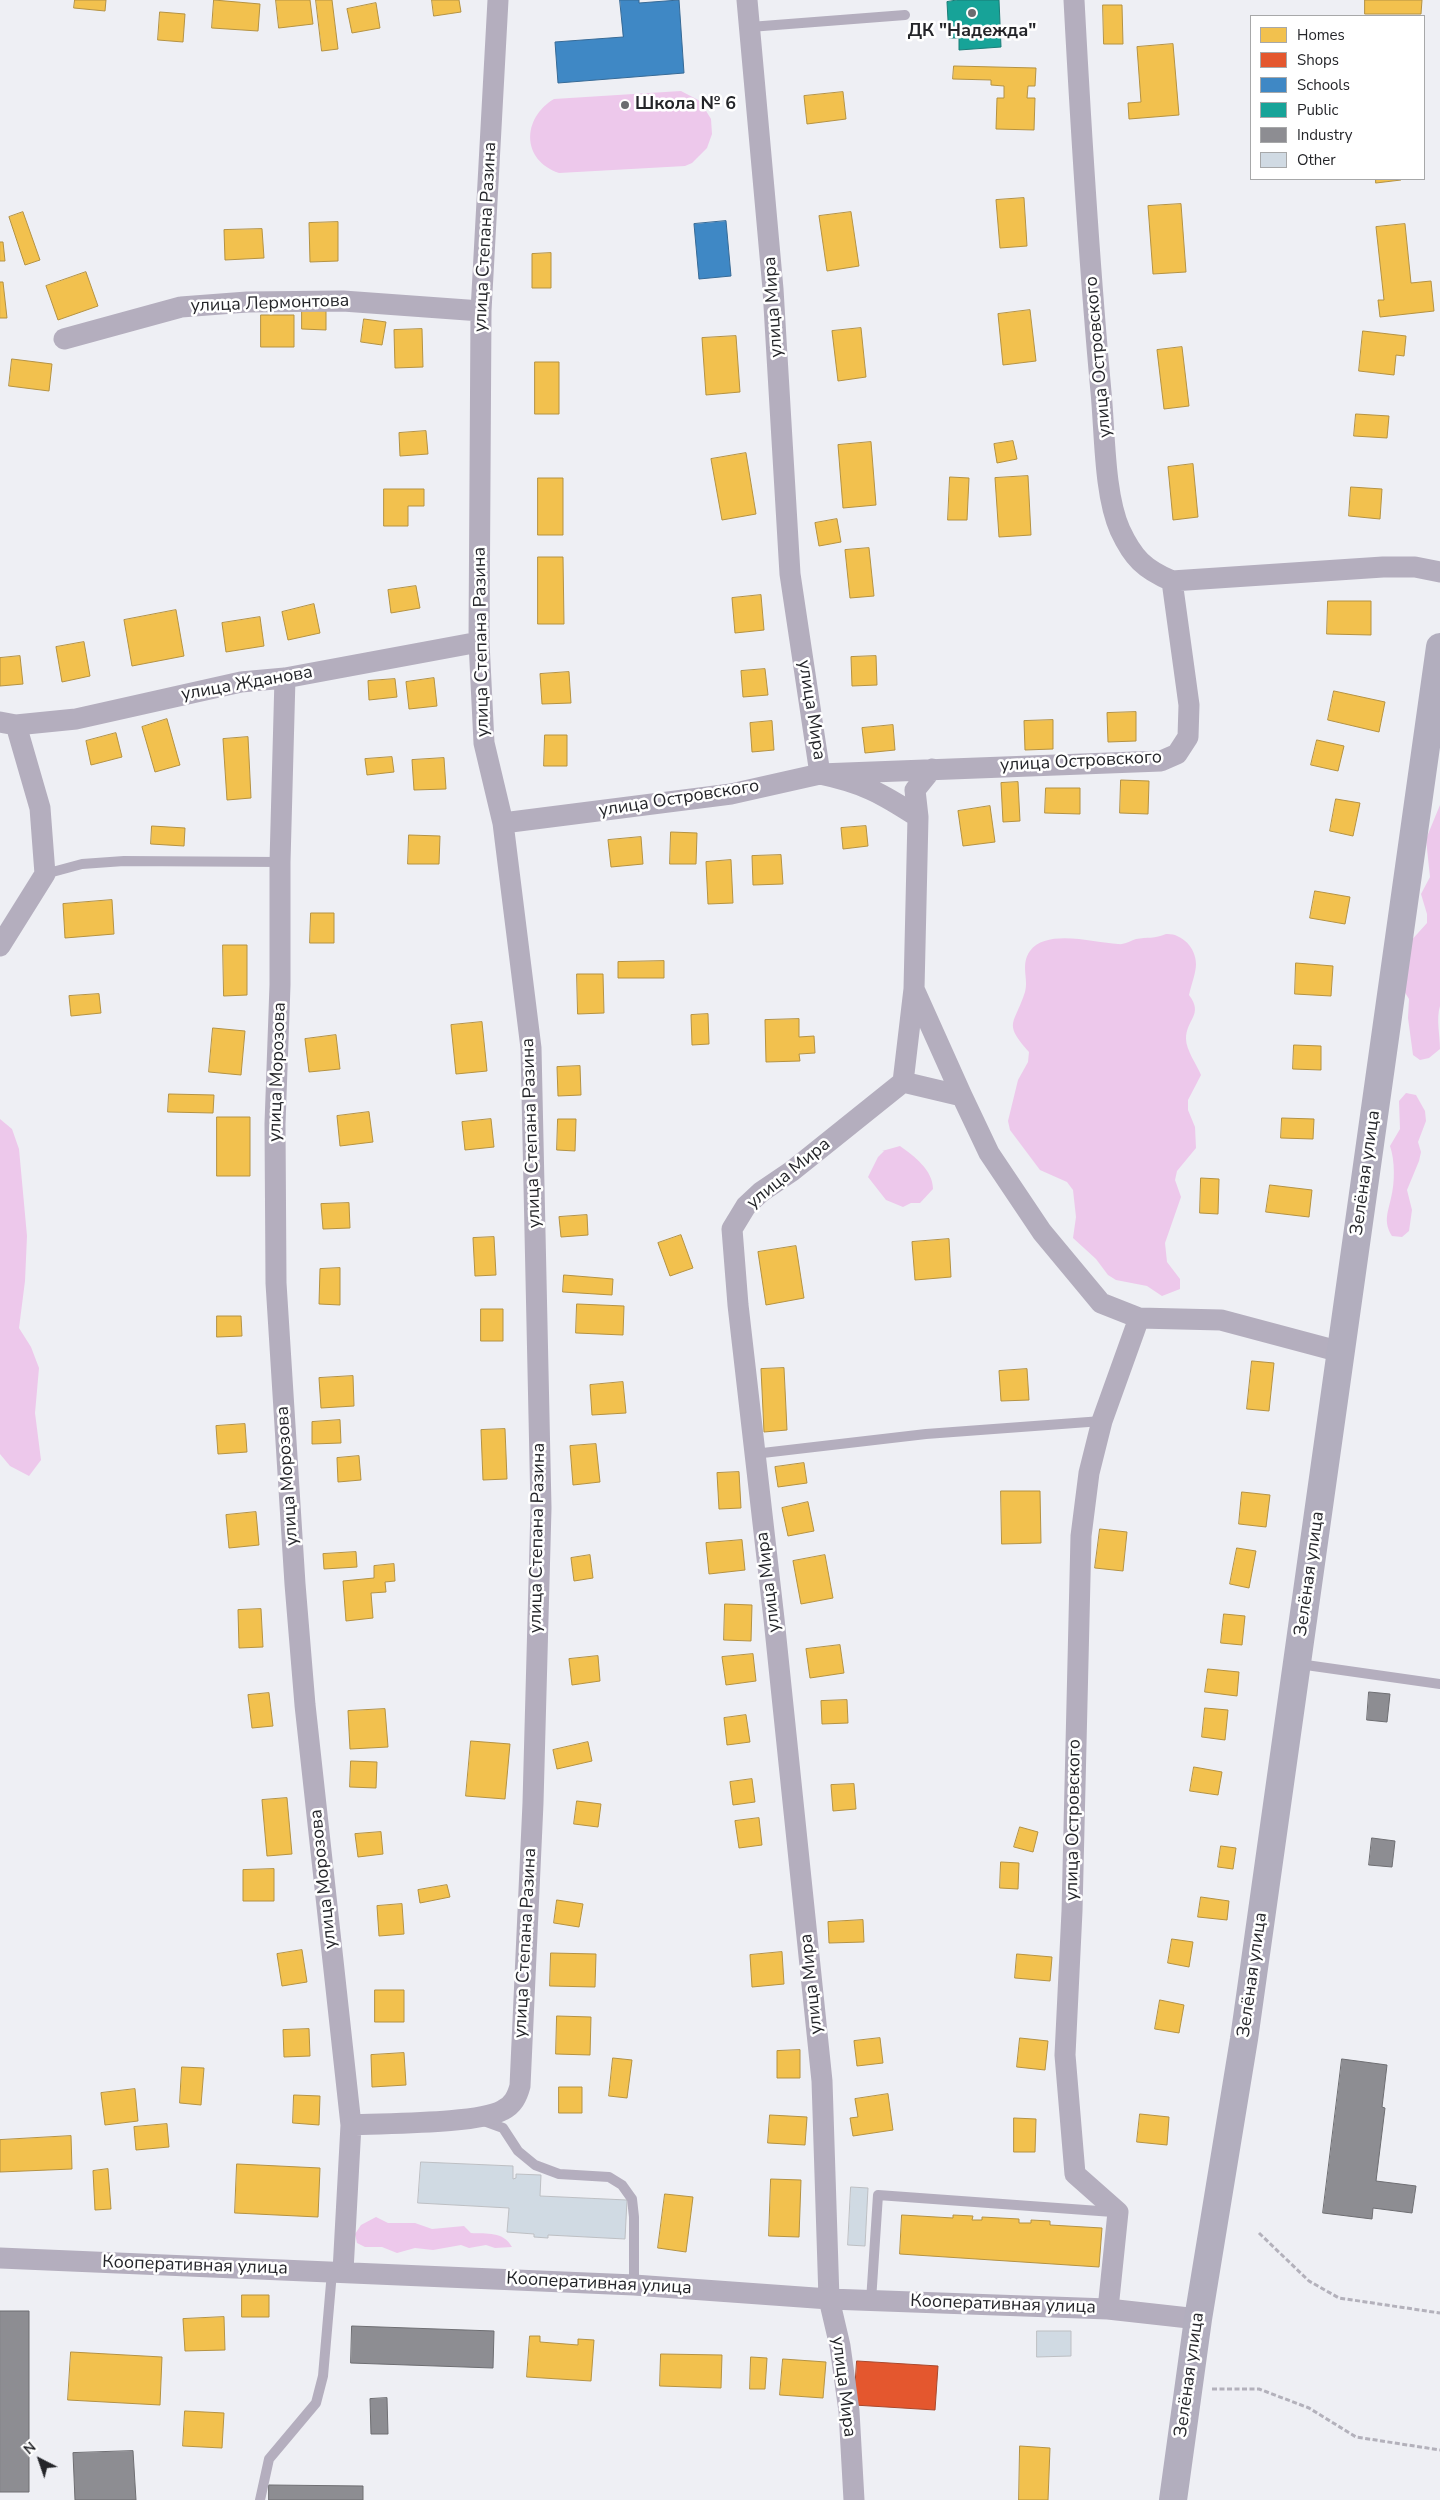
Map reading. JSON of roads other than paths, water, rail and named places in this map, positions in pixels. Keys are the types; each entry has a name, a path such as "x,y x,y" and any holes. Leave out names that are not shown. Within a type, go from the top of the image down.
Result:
{"street":[{"name":"улица Степана Разина","path":"351,2125 475,2118 501,2112 516,2098 520,2086 533,1803 541,1508 530,1048 503,823 484,743 479,642 481,311 498,0"},
{"name":"улица Мира","path":"747,0 773,289 790,574 820,774 854,781 881,793 918,817"},
{"name":"улица Островского","path":"503,823 731,794 820,774 1161,761 1177,754 1188,738 1188,705 1172,582 1152,573 1137,560 1120,529 1112,502 1098,362 1074,0"},
{"name":"улица Лермонтова","path":"64,339 181,307 247,302 343,300 481,311"},
{"path":"1172,582 1383,567 1415,567 1440,572"},
{"name":"улица Жданова","path":"45,874 40,808 8,724 76,719 241,682 285,678 479,642"},
{"name":"Зелёная улица","path":"1173,2500 1198,2319 1244,2039 1440,647"},
{"name":"улица Морозова","path":"285,678 276,1124 276,1283 300,1649 351,2125 337,2271"},
{"path":"932,769 915,790 918,817 914,989 903,1082 962,1096"},
{"path":"0,946 45,874"},
{"path":"914,989 989,1152 1042,1232 1101,1303 1139,1318 1221,1320 1341,1352"},
{"name":"улица Мира","path":"854,2500 849,2411 840,2346 829,2298 822,2081 738,1305 732,1229 746,1206 760,1192 792,1171 903,1082"},
{"name":"улица Островского","path":"1118,2212 1075,2174 1065,2056 1072,1911 1081,1536 1089,1473 1102,1421 1139,1318"},
{"path":"1108,2309 1118,2212"},
{"name":"Кооперативная улица","path":"0,2258 634,2285 871,2301 1108,2309 1198,2319"}],"lane":[{"path":"750,27 905,16"},
{"path":"45,874 82,864 124,861 280,862"},
{"path":"754,1454 926,1434 1102,1421"},
{"path":"1298,1664 1440,1684"},
{"path":"475,2118 503,2128 518,2151 535,2165 559,2174 609,2176 622,2185 632,2199 634,2217 634,2285"},
{"path":"871,2301 878,2195 1118,2212"},
{"path":"260,2500 269,2459 316,2403 323,2376 337,2271"}],"place":[{"name":"ДК \"Надежда\"","path":"972,13"},
{"name":"Школа № 6","path":"625,105"}]}
